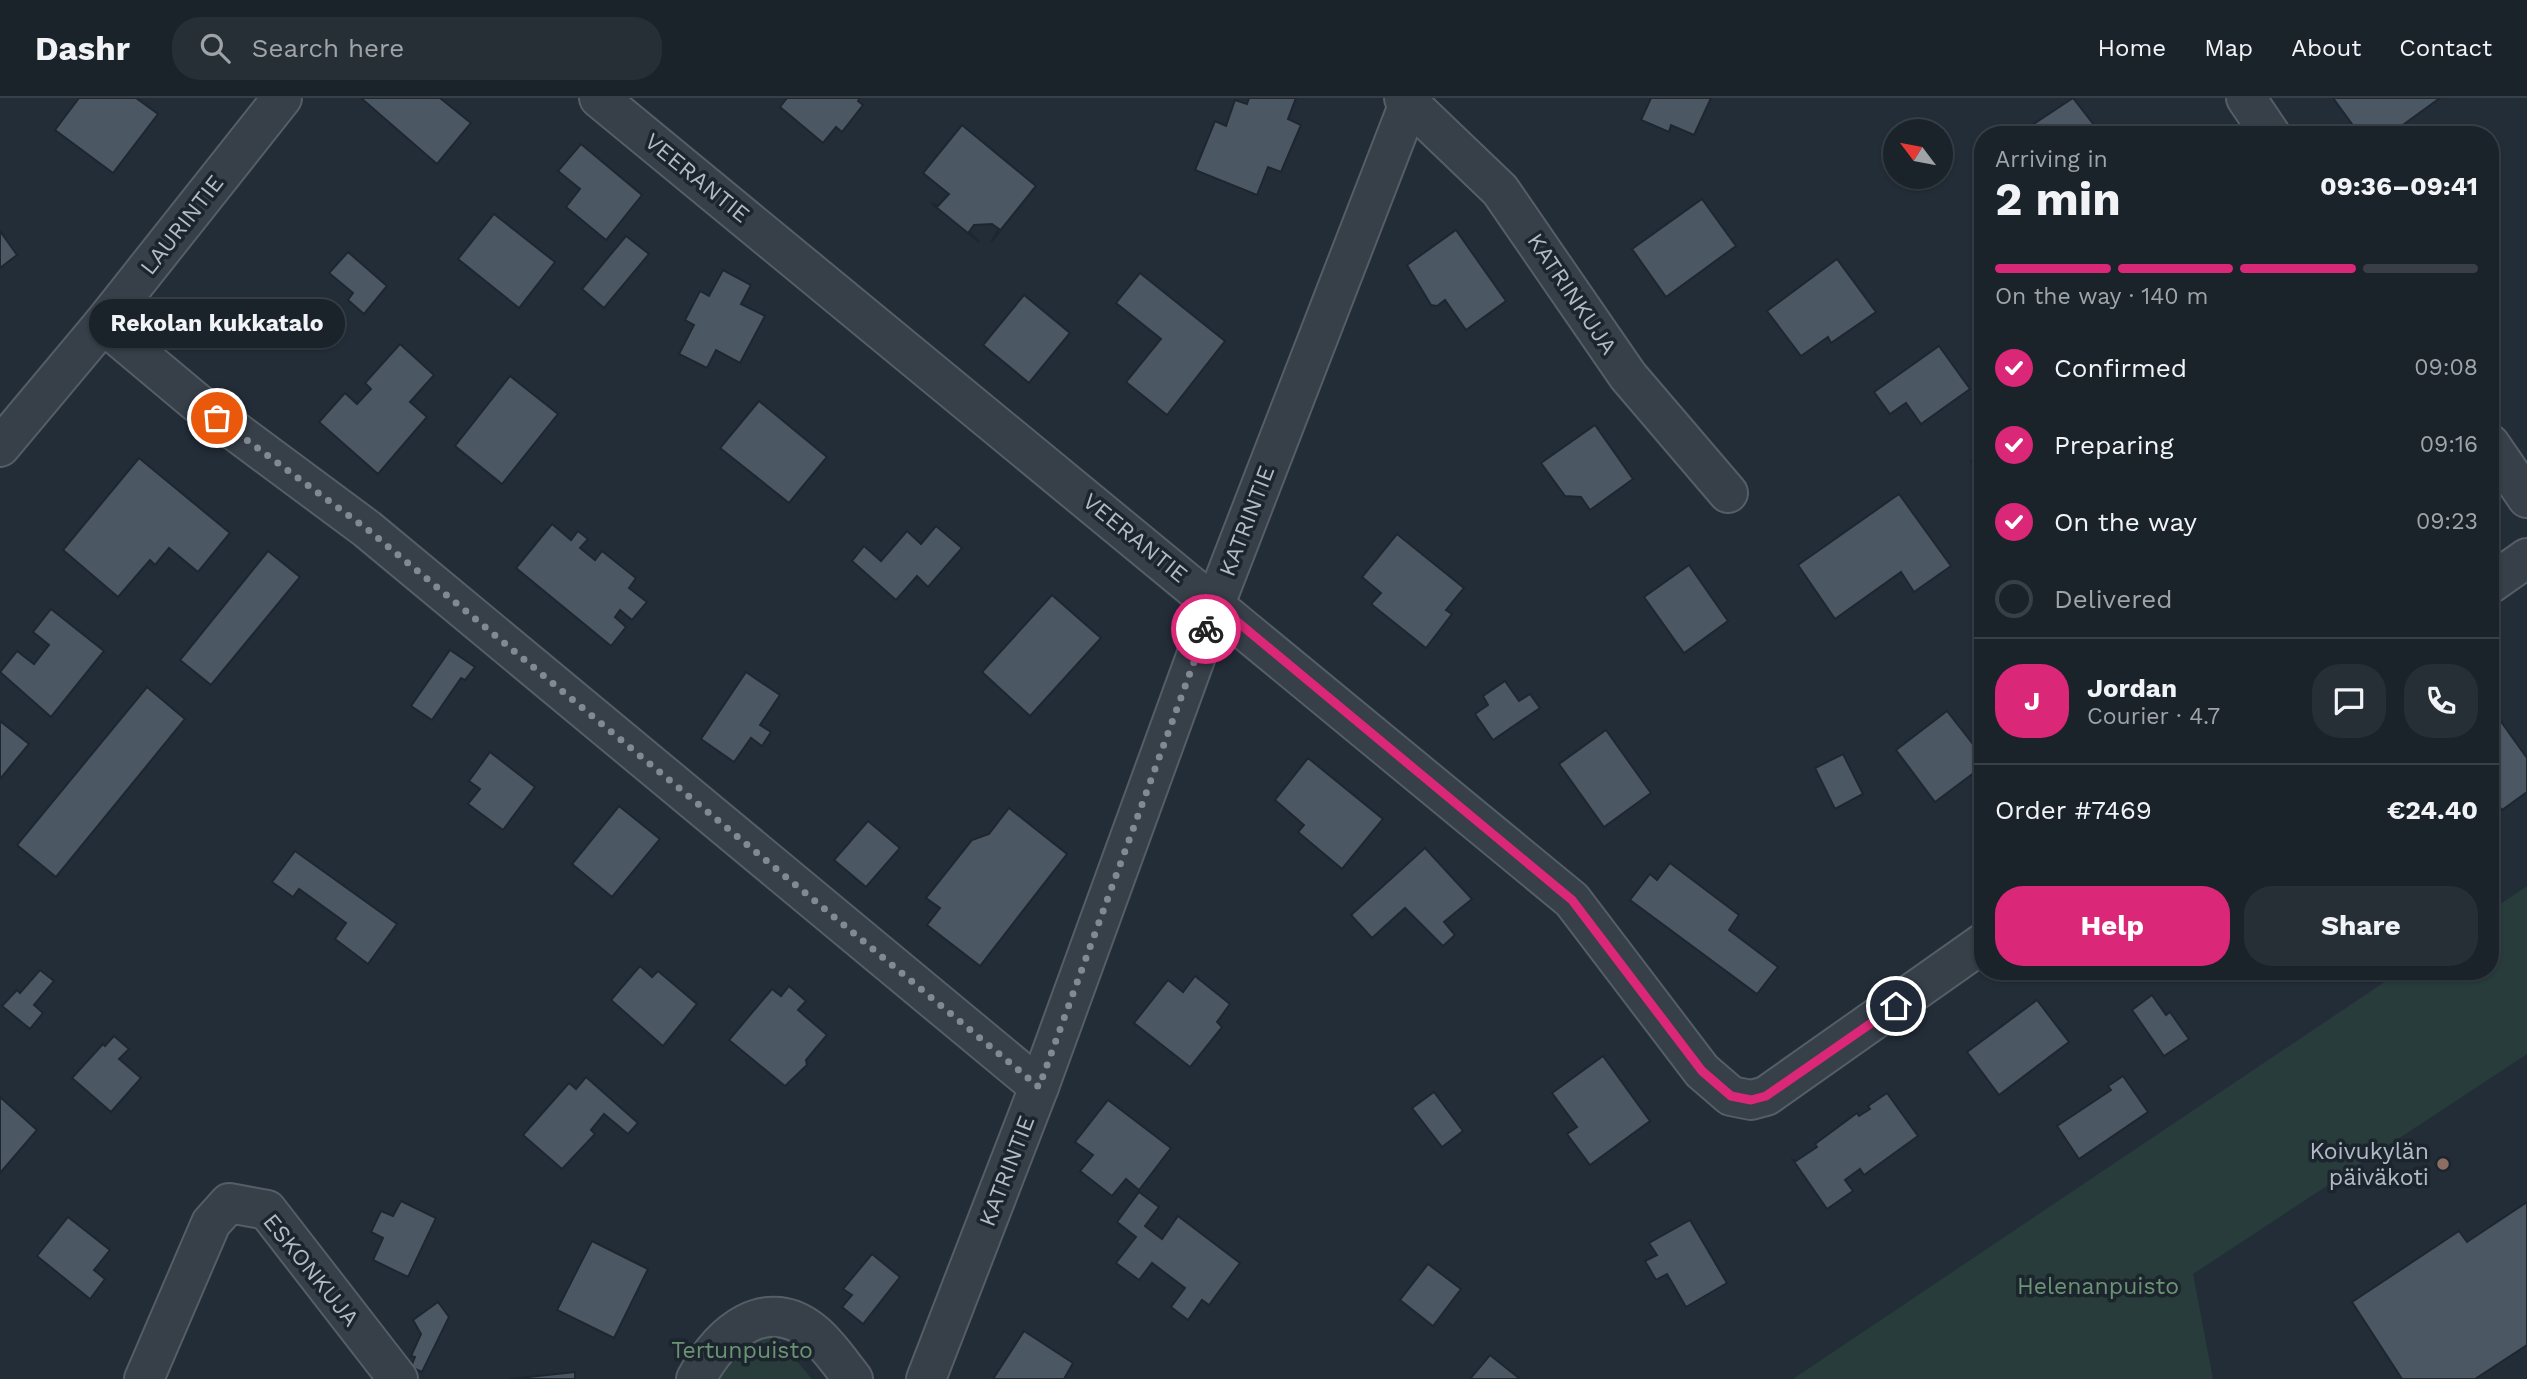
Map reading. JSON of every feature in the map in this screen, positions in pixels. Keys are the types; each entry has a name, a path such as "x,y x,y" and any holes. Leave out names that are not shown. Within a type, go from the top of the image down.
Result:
{"street":[{"name":"LAURINTIE","path":"0,447 103,324 282,98"},
{"name":"VEERANTIE","path":"599,98 1572,900 1702,1071 1731,1096 1751,1100 1766,1096 1974,949"},
{"path":"2246,98 2265,126"},
{"name":"KATRINTIE","path":"926,1379 1039,1087 1216,604 1408,100"},
{"name":"KATRINKUJA","path":"1408,100 1500,190 1628,376 1728,494"},
{"path":"103,324 195,402 367,529 1039,1087"},
{"path":"2499,457 2527,498"},
{"path":"2499,578 2527,558"},
{"name":"ESKONKUJA","path":"144,1379 211,1223 229,1203 267,1210 398,1379"},
{"path":"696,1379 709,1355 726,1339 744,1324 766,1316 786,1317 814,1333 853,1379"}],"green space":[{"name":"Helenanpuisto","path":"2527,886 2527,1054 2193,1274 2213,1379 1793,1379 2388,980 2499,980 2499,905"},
{"name":"Tertunpuisto","path":"769,1328 812,1379 689,1379"}],"building":[{"path":"79,98 136,98 158,114 113,173 55,130"},
{"path":"361,98 440,98 471,123 437,164"},
{"path":"787,98 860,98 858,101 863,105 842,132 836,127 823,143 780,107"},
{"path":"1249,98 1296,98 1288,119 1301,125 1281,172 1268,167 1257,195 1195,170 1215,121 1226,126 1235,100 1247,104"},
{"path":"1651,98 1711,98 1694,135 1671,125 1669,132 1641,120"},
{"path":"2073,98 2095,126 2031,126"},
{"path":"2333,98 2440,98 2401,126 2353,126"},
{"path":"962,125 1036,186 991,242 999,229 992,224 974,225 969,232 979,242 931,203 938,206 949,194 923,173"},
{"path":"581,144 642,195 606,240 566,207 580,189 558,171"},
{"path":"1702,199 1736,246 1666,297 1632,249"},
{"path":"494,214 555,262 519,308 458,259"},
{"path":"1456,230 1506,301 1466,330 1445,300 1437,306 1431,305 1407,265"},
{"path":"0,231 17,255 0,268"},
{"path":"626,236 649,254 604,308 582,289"},
{"path":"348,252 387,286 364,314 348,300 353,293 329,273"},
{"path":"1837,259 1876,312 1831,343 1828,337 1801,356 1767,311"},
{"path":"723,270 751,285 741,304 765,316 740,363 716,350 707,368 679,354 694,325 685,320 700,291 709,296"},
{"path":"1140,273 1225,341 1167,415 1126,382 1161,339 1116,303"},
{"path":"1024,295 1070,333 1029,383 983,345"},
{"path":"400,344 434,375 410,402 427,417 378,474 319,422 345,393 357,404 371,389 365,383"},
{"path":"1939,346 1970,389 1921,424 1906,403 1890,414 1874,392"},
{"path":"510,376 558,414 502,484 455,446"},
{"path":"759,401 827,457 789,503 720,448"},
{"path":"1595,425 1633,479 1590,510 1581,497 1565,496 1541,463"},
{"path":"139,458 230,533 198,572 169,548 155,565 150,560 118,597 63,550"},
{"path":"1899,494 1951,566 1914,592 1901,572 1835,619 1798,565"},
{"path":"552,524 571,540 578,531 588,539 580,548 595,560 602,551 636,578 629,588 647,602 632,620 620,610 615,617 626,627 611,646 516,568"},
{"path":"936,526 962,548 928,587 917,576 896,600 852,561 864,546 881,561 907,531 921,544"},
{"path":"1397,534 1464,588 1446,610 1452,614 1426,648 1371,604 1381,593 1362,577"},
{"path":"268,551 300,577 211,685 180,660"},
{"path":"1689,565 1728,621 1684,653 1644,597"},
{"path":"1052,595 1101,638 1030,716 982,672"},
{"path":"51,609 104,651 51,717 0,672 17,651 34,664 49,645 33,632"},
{"path":"450,650 475,667 465,680 461,678 432,720 411,706"},
{"path":"746,672 780,695 760,725 771,732 762,746 751,738 734,762 701,739"},
{"path":"1505,681 1519,701 1530,694 1540,708 1493,740 1475,714 1488,705 1483,696"},
{"path":"147,687 185,719 56,877 17,845"},
{"path":"1947,711 1974,746 1974,773 1935,802 1896,750"},
{"path":"2499,719 2527,758 2527,792 2502,810 2499,806"},
{"path":"0,721 29,744 0,779"},
{"path":"1606,730 1651,793 1604,827 1559,764"},
{"path":"490,752 535,787 503,830 468,804 480,789 469,781"},
{"path":"1843,754 1863,794 1835,809 1815,768"},
{"path":"1308,758 1383,819 1342,869 1298,832 1304,825 1275,800"},
{"path":"619,806 660,839 612,897 572,864"},
{"path":"1009,808 1067,854 980,966 927,925 940,908 926,898 972,840 989,834"},
{"path":"868,821 900,848 866,887 834,860"},
{"path":"1425,848 1472,899 1444,922 1455,935 1443,946 1405,908 1372,938 1351,915"},
{"path":"295,851 397,924 368,964 335,939 346,923 299,889 293,897 272,882"},
{"path":"1670,863 1739,915 1729,930 1778,967 1757,994 1630,900 1650,874 1657,880"},
{"path":"640,966 652,977 658,971 697,1004 663,1046 611,1000"},
{"path":"40,970 54,981 34,1005 43,1013 30,1029 2,1006 17,990 20,993"},
{"path":"1195,976 1230,1004 1217,1022 1222,1027 1190,1067 1134,1023 1168,980 1183,992"},
{"path":"789,986 806,1001 798,1010 827,1035 806,1060 807,1065 785,1086 729,1040 772,989 781,996"},
{"path":"2152,995 2166,1015 2170,1012 2189,1039 2164,1056 2132,1010"},
{"path":"2037,1000 2069,1042 1999,1095 1967,1052"},
{"path":"114,1036 129,1049 119,1059 141,1078 111,1112 72,1078 103,1044 105,1046"},
{"path":"1603,1056 1650,1121 1590,1165 1567,1134 1577,1127 1552,1093"},
{"path":"2123,1076 2148,1112 2079,1159 2057,1126 2111,1090 2108,1086"},
{"path":"586,1077 638,1123 628,1134 604,1114 591,1130 595,1134 562,1169 523,1135 569,1083 576,1089"},
{"path":"1434,1092 1463,1131 1442,1147 1412,1108"},
{"path":"1887,1093 1918,1136 1864,1175 1860,1169 1845,1180 1853,1191 1827,1209 1793,1160 1796,1161 1817,1147 1815,1144 1857,1113 1859,1116 1870,1109 1868,1106"},
{"path":"0,1097 37,1130 0,1173"},
{"path":"1108,1100 1171,1148 1139,1190 1126,1179 1112,1196 1080,1171 1093,1155 1075,1142"},
{"path":"1139,1192 1159,1207 1145,1226 1162,1239 1178,1216 1240,1263 1209,1305 1202,1300 1188,1320 1171,1307 1185,1288 1152,1263 1139,1280 1116,1263 1136,1237 1117,1222"},
{"path":"401,1201 436,1218 408,1277 373,1260 383,1238 371,1232 381,1211 393,1216"},
{"name":"Koivukylän päiväkoti","path":"2527,1202 2527,1345 2475,1379 2402,1379 2352,1302 2459,1231 2467,1242"},
{"path":"68,1217 110,1250 94,1270 105,1279 90,1299 37,1256"},
{"path":"1690,1220 1727,1283 1686,1307 1667,1274 1656,1280 1645,1261 1657,1255 1649,1243"},
{"path":"592,1241 648,1269 614,1338 557,1310"},
{"path":"872,1254 900,1277 863,1324 842,1307 852,1295 843,1289"},
{"path":"1428,1264 1461,1289 1433,1326 1400,1300"},
{"path":"438,1302 449,1317 422,1372 411,1367 415,1357 411,1356 421,1334 413,1320"},
{"path":"1024,1331 1073,1363 1064,1379 993,1379"},
{"path":"1490,1355 1520,1379 1470,1379"},
{"path":"575,1372 575,1379 510,1379"}],"way so far":[{"path":"217,418 367,529 1039,1087 1206,629"}],"place":[{"name":"Rekolan kukkatalo","path":"217,418"},
{"name":"Koivukylän päiväkoti","path":"2443,1164"}],"route":[{"path":"1206,629 1216,604 1572,900 1702,1071 1731,1096 1751,1100 1766,1096 1896,1006"}]}
